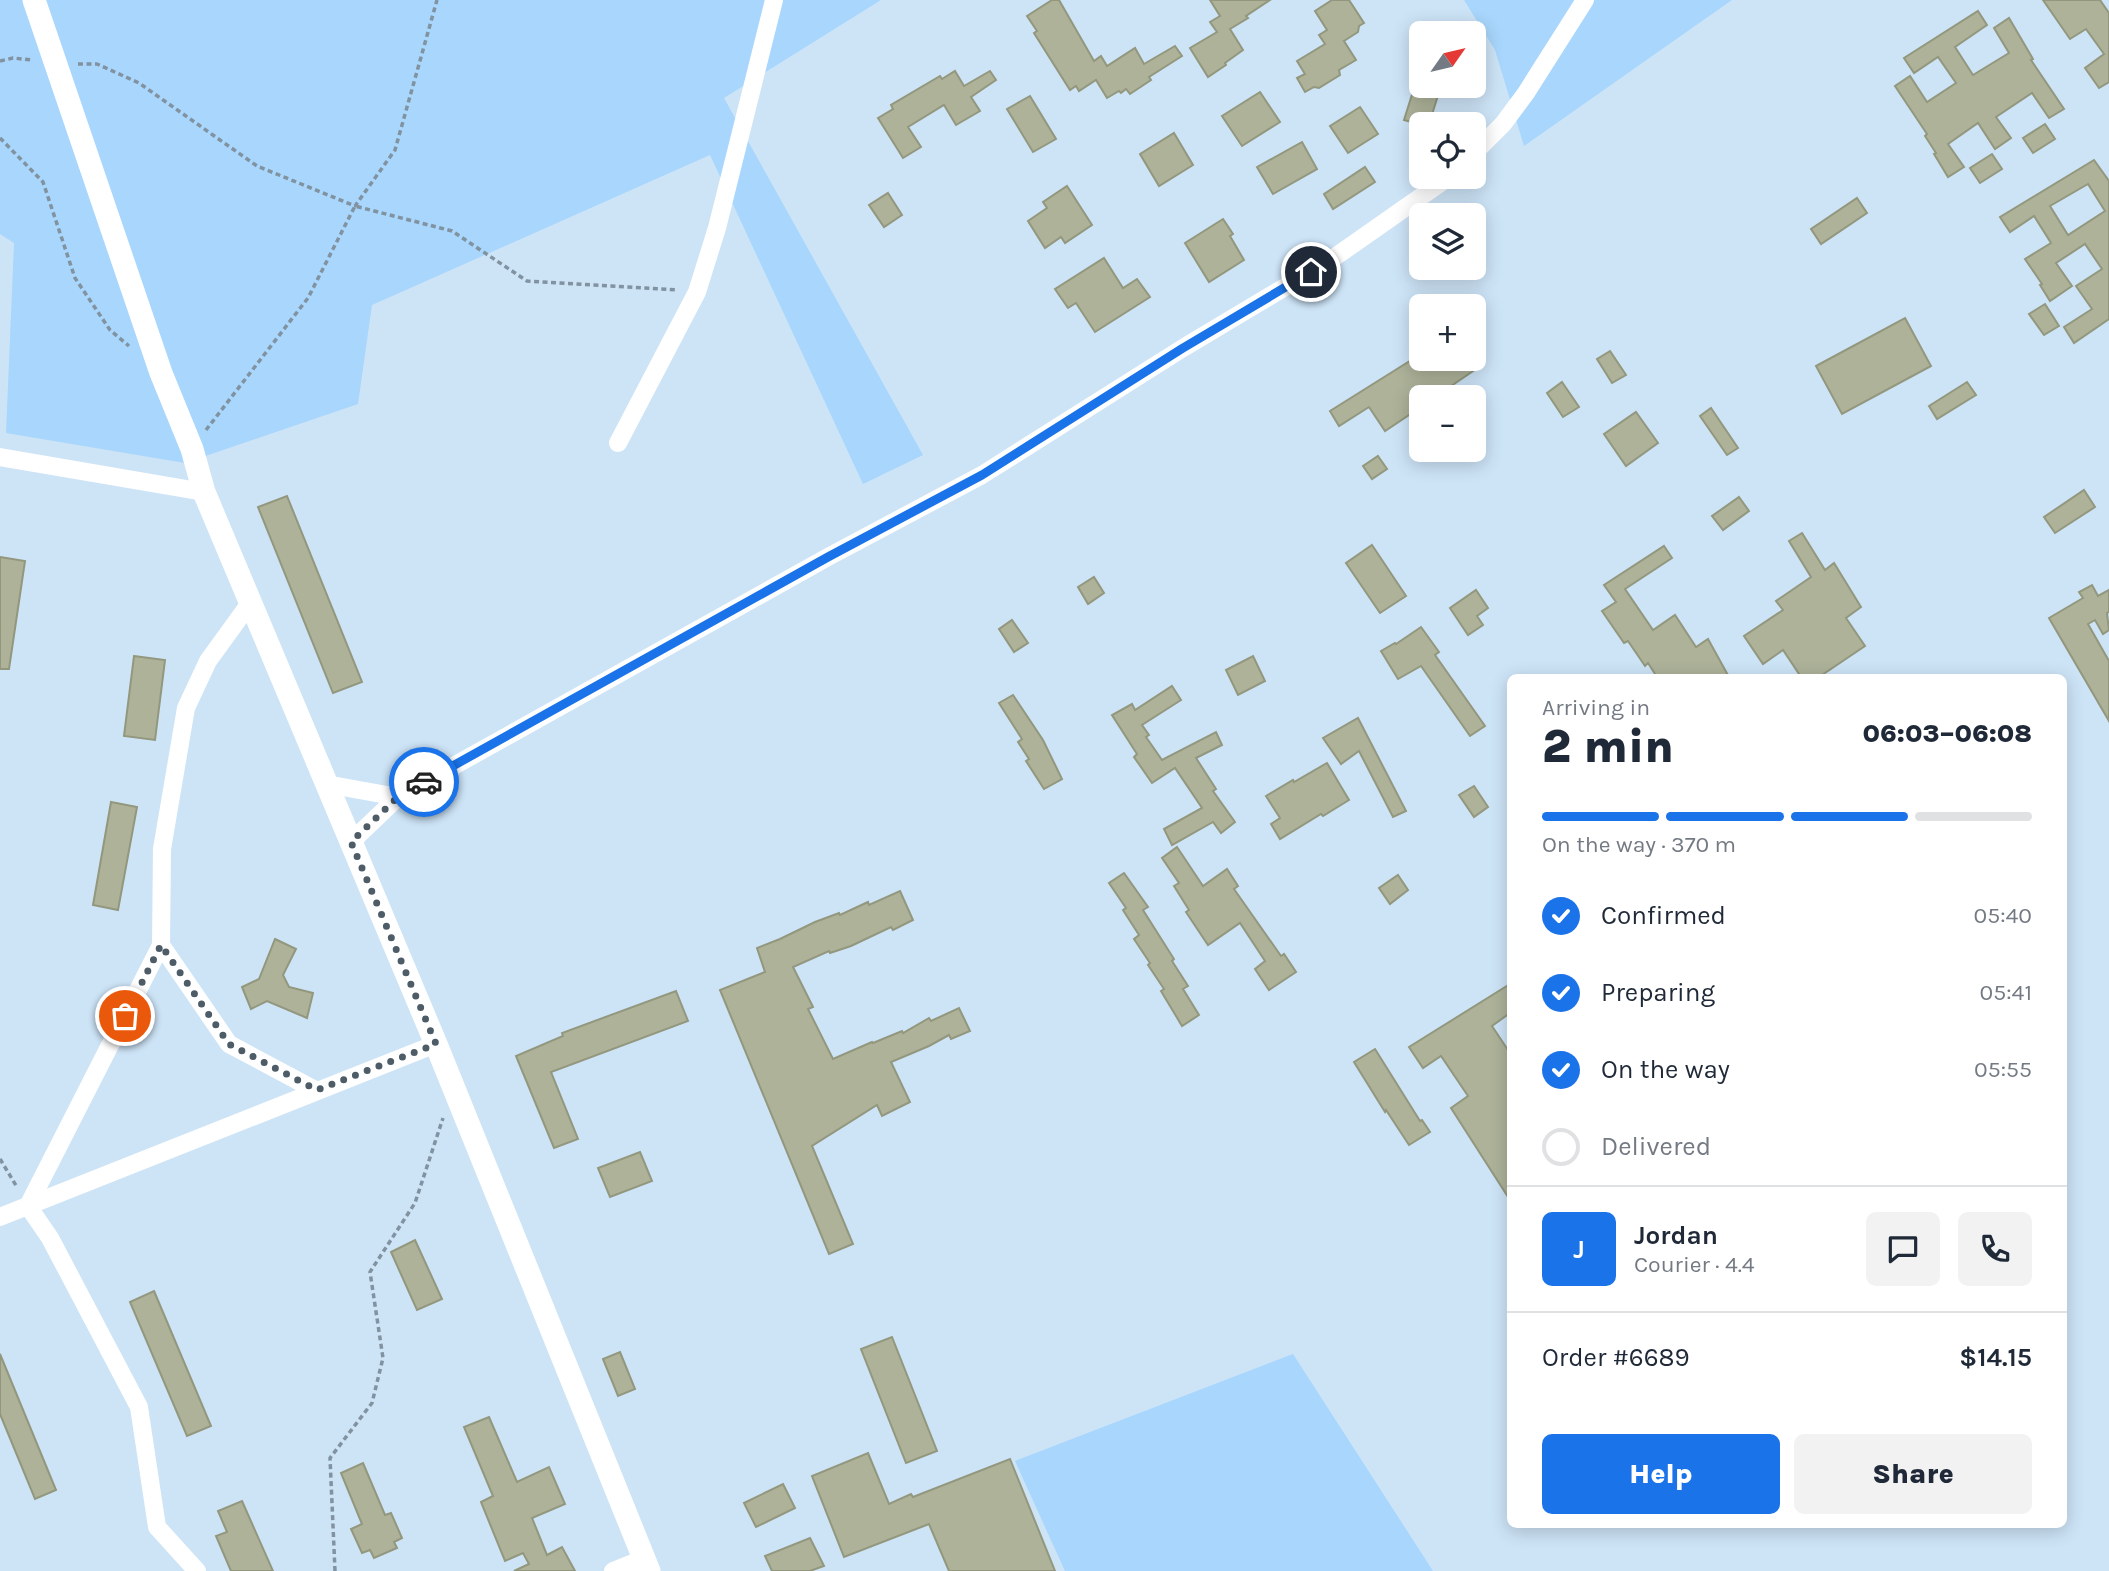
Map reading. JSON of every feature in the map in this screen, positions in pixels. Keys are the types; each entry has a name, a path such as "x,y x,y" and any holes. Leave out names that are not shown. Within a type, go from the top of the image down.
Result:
{"main road":[{"path":"34,0 161,373 192,449 204,492 436,1044 646,1565"}],"street":[{"path":"618,443 697,292 717,228 774,0"},
{"path":"1486,141 1503,124 1526,93 1585,0"},
{"path":"351,842 398,797 828,557 982,475 1183,348 1332,260 1432,189"},
{"path":"0,457 204,492"},
{"path":"28,1206 161,945 162,849 186,708 208,661 250,603"},
{"path":"327,784 398,797"},
{"path":"161,945 229,1044 317,1090"},
{"path":"0,1217 436,1044"},
{"path":"28,1206 50,1238 139,1407 157,1527 197,1571"},
{"path":"613,1571 646,1565"}],"path":[{"path":"192,449 308,298 355,206 395,150 438,0"},
{"path":"0,61 13,58 97,64 139,83 257,166 355,206 452,231 527,281 697,292"},
{"path":"0,138 43,182 75,278 110,330 131,347"},
{"path":"335,1571 330,1458 372,1404 383,1358 370,1272 415,1203 453,1090"},
{"path":"0,1159 28,1206"}],"shaded area":[{"path":"0,0 881,0 724,98 923,455 863,484 710,155 372,305 358,404 185,463 6,433 14,243 0,234"},
{"path":"1464,0 1732,0 1524,146 1495,50 1486,35 1486,21 1477,21"},
{"path":"1293,1354 1433,1571 1065,1571 1015,1461"}],"building":[{"path":"1052,0 1059,0 1094,61 1101,56 1107,66 1135,48 1144,64 1175,46 1182,56 1149,77 1151,80 1130,94 1126,89 1107,98 1096,80 1079,91 1076,86 1070,90 1034,33 1037,31 1027,16"},
{"path":"1210,0 1270,0 1230,29 1243,50 1208,77 1190,48 1217,32 1210,22 1220,16"},
{"path":"1332,0 1349,0 1364,23 1359,26 1358,32 1344,41 1356,60 1339,70 1340,75 1319,88 1314,87 1305,92 1297,78 1305,74 1297,61 1325,44 1319,35 1327,30 1315,11"},
{"path":"2043,0 2100,0 2109,13 2109,82 2099,88 2085,68 2104,54 2086,29 2070,39"},
{"path":"1978,11 1987,25 1955,47 1973,75 2009,53 1994,28 2009,18 2033,59 2031,60 2064,109 2049,118 2032,93 1996,117 2011,138 1995,149 1978,123 1948,144 1964,167 1948,177 1925,136 1927,134 1895,86 1910,76 1927,102 1956,83 1938,57 1914,73 1904,58"},
{"path":"955,71 964,86 990,71 996,80 971,97 980,111 956,125 944,105 908,127 921,147 903,158 878,118 893,109 891,105 940,76 942,79"},
{"path":"1260,92 1280,122 1242,146 1222,116"},
{"path":"1030,96 1056,139 1033,152 1007,109"},
{"path":"1411,98 1437,98 1433,112 1409,112 1409,121 1404,120"},
{"path":"1360,107 1378,134 1348,153 1330,126"},
{"path":"2045,124 2055,139 2033,153 2023,138"},
{"path":"1174,133 1193,165 1159,186 1140,154"},
{"path":"1302,142 1317,169 1273,194 1257,167"},
{"path":"1992,154 2002,169 1980,183 1970,168"},
{"path":"2094,160 2109,181 2109,319 2074,343 2064,327 2092,309 2076,286 2102,269 2085,244 2056,263 2072,286 2050,301 2025,259 2051,243 2034,216 2010,232 2000,217","holes":["2088,184 2105,211 2068,235 2050,206"]},
{"path":"1365,167 1375,182 1333,209 1324,194"},
{"path":"1067,186 1092,225 1065,243 1061,237 1045,248 1028,221 1047,208 1043,202"},
{"path":"888,193 902,215 884,227 869,205"},
{"path":"1857,198 1867,213 1821,244 1811,229"},
{"path":"1223,219 1244,260 1209,282 1185,243"},
{"path":"1104,258 1123,288 1137,279 1150,297 1095,332 1076,303 1068,308 1055,289"},
{"path":"2045,304 2059,326 2044,335 2029,314"},
{"path":"1905,318 1931,366 1842,414 1816,366"},
{"path":"1610,351 1626,375 1612,383 1597,359"},
{"path":"1409,362 1409,371 1473,371 1453,385 1409,385 1409,415 1385,431 1369,407 1339,426 1330,411"},
{"path":"1562,382 1579,407 1563,417 1547,393"},
{"path":"1967,382 1976,395 1937,419 1929,406"},
{"path":"1711,408 1738,448 1727,455 1700,416"},
{"path":"1636,412 1658,443 1626,466 1604,434"},
{"path":"1378,456 1387,469 1372,479 1363,466"},
{"path":"2084,490 2095,507 2055,533 2044,517"},
{"path":"287,496 362,682 333,693 258,507"},
{"path":"1739,497 1749,511 1723,530 1712,516"},
{"path":"1802,533 1825,570 1834,563 1861,607 1846,618 1865,646 1823,674 1799,674 1783,650 1763,664 1744,636 1783,610 1776,601 1811,577 1789,541"},
{"path":"1372,545 1406,596 1380,613 1346,563"},
{"path":"1664,546 1672,558 1625,589 1653,630 1675,615 1696,647 1708,639 1727,674 1655,674 1648,663 1645,666 1628,641 1624,643 1602,611 1616,602 1604,585"},
{"path":"0,557 25,561 9,669 0,669"},
{"path":"1094,577 1104,593 1088,604 1078,587"},
{"path":"2092,585 2098,596 2109,590 2109,630 2103,634 2095,620 2088,624 2109,661 2109,721 2049,618 2083,598 2079,592"},
{"path":"1476,590 1488,608 1477,616 1483,625 1468,635 1450,608"},
{"path":"1012,620 1028,643 1014,652 999,629"},
{"path":"1421,627 1439,652 1435,655 1485,726 1470,736 1421,666 1398,679 1381,651"},
{"path":"134,656 165,660 155,740 124,736"},
{"path":"1253,656 1265,681 1238,695 1226,670"},
{"path":"1172,686 1181,700 1142,725 1149,735 1146,737 1162,760 1216,732 1222,745 1196,758 1216,789 1213,791 1235,822 1221,833 1213,822 1172,845 1164,829 1202,808 1175,768 1152,783 1134,757 1137,754 1112,715 1132,704 1135,710"},
{"path":"1013,695 1043,740 1062,779 1044,789 1026,761 1029,759 1018,742 1022,739 999,703"},
{"path":"1358,718 1406,811 1393,817 1359,751 1341,764 1323,738"},
{"path":"1327,763 1349,800 1280,839 1271,824 1280,818 1266,796"},
{"path":"1474,786 1488,807 1474,817 1459,795"},
{"path":"111,802 137,807 118,910 93,905"},
{"path":"1177,847 1203,886 1227,869 1238,886 1234,889 1281,956 1284,954 1296,972 1269,990 1255,969 1265,961 1240,923 1208,945 1186,912 1189,910 1174,886 1179,883 1162,858"},
{"path":"1124,873 1148,907 1143,910 1174,959 1172,961 1188,986 1183,989 1199,1015 1182,1026 1161,991 1164,989 1148,965 1150,963 1134,939 1139,935 1123,910 1126,908 1109,883"},
{"path":"1398,875 1408,890 1390,904 1379,888"},
{"path":"900,891 913,920 793,967 813,1007 808,1009 833,1059 872,1042 902,1031 903,1033 929,1018 931,1021 959,1008 970,1031 951,1039 949,1035 891,1062 910,1102 882,1116 877,1105 812,1146 853,1244 829,1254 720,990 765,972 757,948 815,922 839,913 840,915 868,902 869,905"},
{"path":"275,939 296,949 283,975 289,987 313,993 307,1018 267,1001 251,1009 242,987 259,979"},
{"path":"1507,986 1507,1015 1492,1026 1507,1048 1507,1195 1451,1108 1468,1096 1441,1056 1423,1068 1409,1047"},
{"path":"676,991 688,1021 551,1072 578,1139 554,1148 516,1056 563,1036 562,1033"},
{"path":"1375,1049 1420,1121 1422,1120 1430,1132 1409,1145 1354,1062"},
{"path":"640,1152 652,1181 610,1197 598,1168"},
{"path":"415,1240 442,1299 417,1310 391,1252"},
{"path":"154,1291 211,1426 187,1436 130,1302"},
{"path":"892,1337 937,1451 906,1463 861,1349"},
{"path":"620,1352 635,1389 618,1396 603,1359"},
{"path":"0,1354 56,1490 35,1499 0,1414"},
{"path":"489,1417 517,1482 549,1467 565,1504 532,1518 547,1555 562,1547 575,1571 514,1571 529,1564 523,1553 505,1561 481,1502 493,1496 464,1427"},
{"path":"868,1453 889,1504 1010,1459 1055,1571 949,1571 929,1524 844,1557 812,1476"},
{"path":"363,1463 385,1515 391,1513 402,1538 394,1542 397,1548 374,1558 370,1550 362,1553 351,1529 362,1524 341,1473"},
{"path":"783,1484 795,1508 756,1527 744,1503"},
{"path":"242,1501 273,1571 231,1571 216,1536 227,1532 218,1511"},
{"path":"810,1538 824,1566 810,1571 772,1571 765,1556"}],"way so far":[{"path":"125,1016 161,945 229,1044 317,1090 436,1044 351,842 398,797 424,782"}],"route":[{"path":"424,782 828,557 982,475 1183,348 1311,272"}]}
